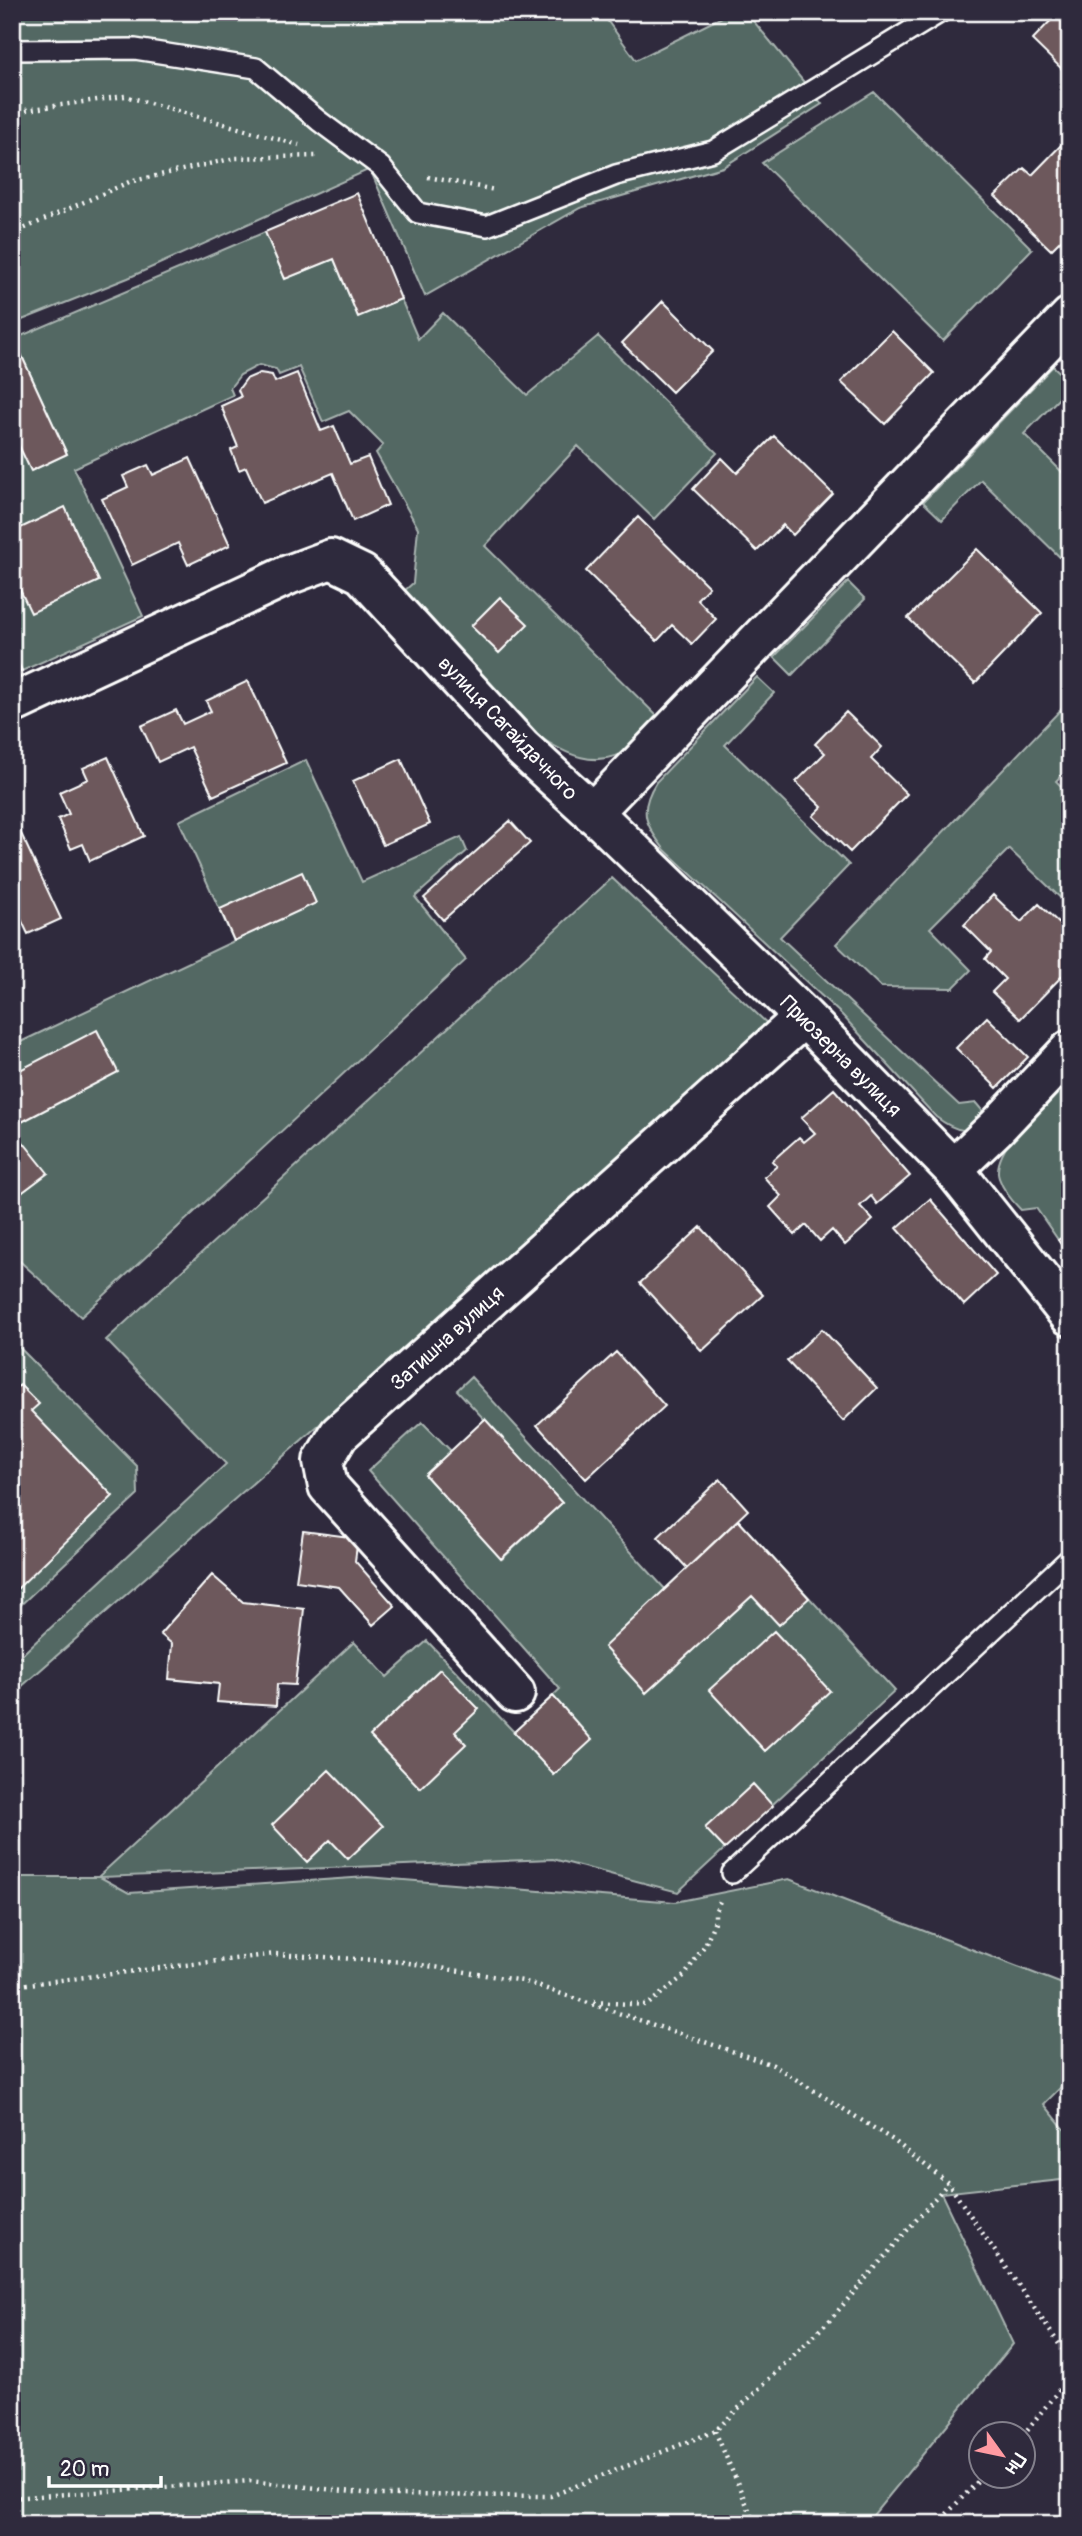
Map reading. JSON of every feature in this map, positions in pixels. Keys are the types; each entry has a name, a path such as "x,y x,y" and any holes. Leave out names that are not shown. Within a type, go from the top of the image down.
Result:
{"street":[{"name":"вулиця Сагайдачного","path":"12,704 288,575 331,559 362,574 522,748 592,813 1070,317"},
{"name":"Приозерна вулиця","path":"592,813 804,1017 953,1169 1070,1316"},
{"name":"Затишна вулиця","path":"515,1693 328,1486 323,1461 339,1434 804,1017"},
{"path":"953,1169 1070,1050"}],"lane":[{"path":"12,50 135,49 256,68 319,121 381,167 418,213 487,226 616,175 713,151 941,12"},
{"path":"732,1872 1070,1558"}],"path":[{"path":"12,112 125,96 304,146"},
{"path":"12,234 129,182 235,158 323,156"},
{"path":"381,167 550,201"},
{"path":"586,2002 647,2005 685,1975 706,1943 715,1920 715,1912 732,1872"},
{"path":"12,1986 276,1954 403,1962 523,1981 773,2066 893,2140 948,2183 1070,2360"},
{"path":"12,2498 250,2481 382,2495 551,2496 715,2431 830,2320 948,2183"},
{"path":"1035,2420 1070,2376"},
{"path":"715,2431 755,2524"},
{"path":"937,2524 970,2490"}],"green space":[{"path":"12,12 601,12 636,60 732,12 746,12 822,104 723,167 580,208 425,296 370,169 128,278 12,324"},
{"path":"874,92 1032,249 943,341 762,163"},
{"path":"265,232 285,279 334,259 358,316 401,299 418,339 443,313 527,395 598,336 717,453 654,519 578,446 485,546 659,718 632,747 619,754 594,759 557,748 534,733 403,592 413,583 418,528 376,453 383,445 349,411 323,422 299,367 279,375 276,369 259,365 240,375 230,388 233,395 74,468 143,616 22,671 12,651 12,431 31,471 67,454 14,339"},
{"path":"1053,366 1070,382 1070,387 1024,434 1070,480 1070,567 981,480 942,520 923,502"},
{"path":"848,582 865,599 792,675 774,657"},
{"path":"757,677 774,693 725,745 849,865 780,937 959,1105 976,1103 991,1121 963,1130 956,1129 936,1117 842,1015 665,850 653,833 646,818 646,810 650,792 656,782"},
{"path":"1070,700 1070,766 1056,781 1070,795 1070,907 1009,849 930,928 971,970 953,988 881,987 836,944"},
{"path":"306,760 362,882 461,837 467,851 415,897 466,960 81,1317 12,1254 12,1200 47,1173 12,1128 12,1046 234,941 179,821"},
{"path":"612,878 771,1027 12,1695 12,1664 226,1464 106,1340"},
{"path":"1070,1077 1070,1257 1036,1208 1021,1210 1011,1199 999,1178 998,1166 1003,1153 1024,1124"},
{"path":"12,1340 137,1466 138,1495 12,1613"},
{"path":"471,1377 665,1589 738,1520 895,1691 678,1892 553,1859 100,1877 129,1893 367,1877 675,1902 789,1879 1070,1987 1070,2078 1044,2104 1070,2136 1070,2179 941,2193 1013,2344 866,2524 12,2524 12,1877 98,1877 354,1642 387,1677 427,1641 514,1732 560,1689 368,1471 422,1422 451,1451 425,1475 502,1559 562,1503 457,1390"}],"building":[{"path":"1057,14 1070,27 1070,77 1032,40"},
{"path":"1068,138 1070,231 1051,250 995,196 1024,168 1032,175"},
{"path":"357,193 401,299 358,317 334,259 285,279 265,232"},
{"path":"663,301 713,351 672,392 622,343"},
{"path":"892,331 934,373 885,424 841,382"},
{"path":"14,339 67,454 31,471 12,431"},
{"path":"260,373 272,375 275,382 297,373 321,431 334,426 350,464 368,457 388,505 353,521 333,473 262,503 246,467 239,470 231,450 238,447 221,406 241,397 238,390 246,379"},
{"path":"774,436 833,494 793,535 783,525 757,551 693,489 722,458 737,473"},
{"path":"190,458 230,545 188,565 178,543 132,565 102,499 128,487 123,476 148,465 153,475"},
{"path":"65,507 99,581 31,613 12,573 12,532"},
{"path":"638,517 709,587 697,599 716,619 692,644 672,625 657,641 586,571"},
{"path":"977,549 1042,613 975,683 908,618"},
{"path":"500,597 528,624 499,653 471,626"},
{"path":"12,651 22,671 12,676"},
{"path":"248,681 286,763 213,796 190,747 158,762 141,726 176,710 183,724 211,711 206,701"},
{"path":"846,712 882,747 871,759 907,794 850,852 813,816 822,807 796,782 825,753 815,744"},
{"path":"108,757 144,836 90,861 83,844 71,849 58,819 69,814 59,792 88,779 83,768"},
{"path":"401,759 430,824 383,845 353,781"},
{"path":"510,821 530,843 443,920 424,898"},
{"path":"18,827 61,919 28,934 12,900 12,830"},
{"path":"302,872 316,903 234,941 220,909"},
{"path":"993,895 1021,922 1039,904 1070,934 1070,968 1020,1019 992,992 1005,979 985,959 991,952 964,925"},
{"path":"987,1017 1028,1057 997,1088 956,1048"},
{"path":"97,1030 118,1072 12,1127 12,1074"},
{"path":"834,1089 910,1176 877,1204 871,1196 860,1206 873,1220 845,1245 832,1230 820,1241 806,1225 795,1235 770,1207 781,1196 764,1177 777,1166 772,1161 799,1137 804,1142 815,1133 801,1118"},
{"path":"12,1128 48,1173 12,1200"},
{"path":"930,1199 996,1275 964,1305 897,1228"},
{"path":"701,1227 763,1295 702,1351 640,1283"},
{"path":"1070,1232 1070,1257 1058,1240"},
{"path":"822,1329 877,1388 843,1421 787,1361"},
{"path":"616,1352 665,1406 586,1479 537,1425"},
{"path":"20,1385 39,1404 31,1411 113,1496 12,1594 12,1391"},
{"path":"485,1419 562,1503 501,1559 425,1475"},
{"path":"720,1479 748,1510 687,1568 658,1537"},
{"path":"738,1520 809,1598 779,1625 752,1596 646,1693 604,1647"},
{"path":"303,1531 358,1538 355,1561 395,1606 373,1625 339,1587 296,1581"},
{"path":"212,1575 243,1602 304,1609 295,1685 277,1684 276,1706 217,1702 219,1684 169,1679 172,1644 160,1634"},
{"path":"774,1631 830,1691 765,1751 709,1690"},
{"path":"440,1669 479,1709 455,1732 466,1744 420,1788 370,1736"},
{"path":"553,1696 592,1740 554,1775 514,1732"},
{"path":"329,1770 383,1826 348,1859 330,1840 307,1862 272,1825"},
{"path":"753,1784 773,1806 725,1849 705,1828"}]}
